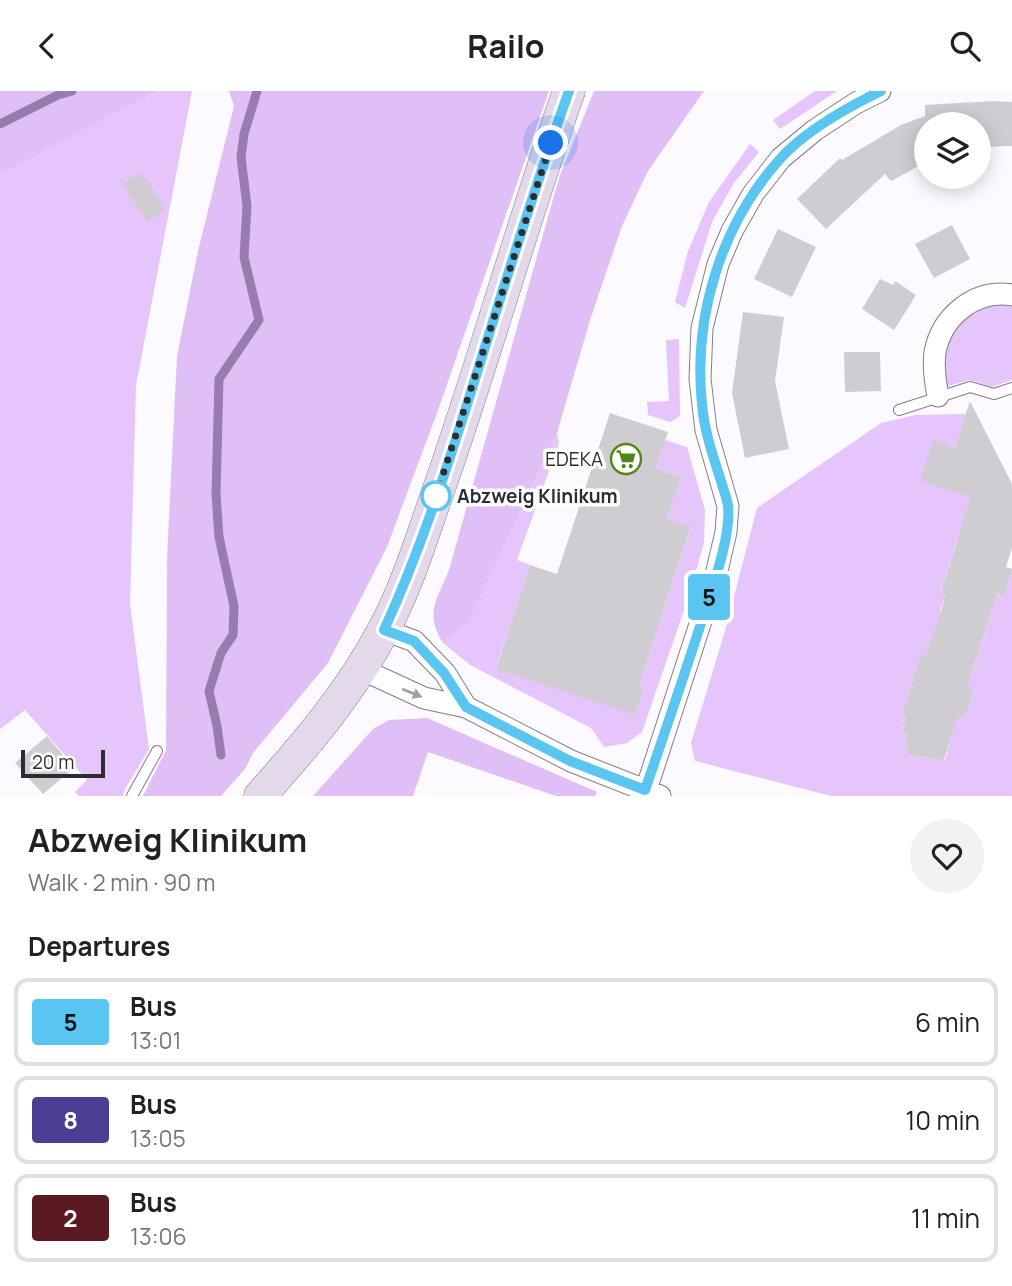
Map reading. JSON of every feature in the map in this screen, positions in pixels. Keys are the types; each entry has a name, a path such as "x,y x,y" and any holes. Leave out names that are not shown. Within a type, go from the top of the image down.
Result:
{"main road":[{"path":"260,796 324,723 361,670 384,630 406,581 454,445 541,168 569,91"}],"street":[{"path":"361,670 424,698 466,707 570,761 650,794 716,575 726,532 728,506 706,430 700,379 702,328 718,264 753,194 781,157 815,130 880,91"},
{"path":"938,396 934,372 936,351 939,338 953,316 960,308 977,298 1012,295"},
{"path":"384,630 414,641 444,673 466,707"}],"lane":[{"path":"899,410 970,387 994,394 1012,389"},
{"path":"132,796 158,751"}],"shaded area":[{"path":"0,91 157,91 0,175"},
{"path":"157,91 192,91 136,385 130,604 149,749 123,796 79,796 75,792 87,780 25,710 0,729 0,175"},
{"path":"229,91 549,91 437,413 387,547 328,663 221,796 143,796 166,750 167,558 177,356 198,251 234,106"},
{"path":"594,91 704,91 648,171 622,226 590,320 557,433 469,622 443,643 434,623 434,607 449,570 559,178"},
{"path":"815,91 837,91 780,129 773,120"},
{"path":"750,144 759,152 734,183 712,222 685,308 675,302 688,251 709,202"},
{"path":"1012,301 1012,380 992,387 970,380 945,387 946,348 953,333 978,305"},
{"path":"679,339 680,416 670,422 648,415 647,402 669,401 666,340"},
{"path":"966,414 955,448 934,441 977,495 959,534 940,594 945,596 940,612 946,614 926,656 921,655 902,715 906,717 902,732 908,734 904,746 908,747 907,755 945,760 953,730 940,709 965,717 974,690 948,681 972,672 992,610 978,589 1004,597 1012,571 1012,796 831,796 695,761 691,743 725,631 757,508 881,423 915,415"},
{"path":"557,433 559,443 517,560 530,565 496,668 635,714 644,687 639,685 691,528 667,519 681,477 656,468 665,440 687,447 705,510 704,542 690,593 642,732 627,743 604,747 591,728 470,665 443,643 469,622"},
{"path":"427,718 597,792 595,796 556,796 428,752 413,796 313,796 373,729 389,720"}],"building":[{"path":"1012,102 1012,146 991,147 991,112 925,112 925,105"},
{"path":"914,120 914,169 891,181 885,174 826,229 797,199 840,158 842,160"},
{"path":"141,172 165,209 147,222 122,184"},
{"path":"952,225 970,259 934,278 915,244"},
{"path":"778,229 816,247 792,297 754,279"},
{"path":"880,279 893,285 895,281 916,295 894,330 862,309"},
{"path":"743,312 784,317 775,381 789,449 745,458 732,393"},
{"path":"844,352 880,352 881,391 845,392"},
{"path":"970,401 1012,484 1012,548 1006,567 1012,571 1004,597 997,594 967,687 974,690 965,717 958,715 944,760 907,755 908,747 904,746 908,734 902,733 906,717 902,715 921,654 926,656 941,612 945,596 940,595 971,497 920,481 933,440 955,448"},
{"path":"610,413 668,432 656,468 681,477 667,519 691,527 639,685 644,687 635,715 496,669 530,565 557,574"},
{"path":"47,736 74,768 43,794 15,763"}],"waterway":[{"path":"0,124 58,95 72,91"},
{"path":"221,755 209,691 221,653 233,635 234,606 219,537 216,494 219,379 259,320 244,257 247,206 241,157 244,134 257,91"}],"bus line":[{"name":"5","path":"569,91 541,168 454,445 406,581 384,630 414,641 444,673 466,707 570,761 645,790 716,575 726,532 728,506 706,430 700,379 702,328 718,264 732,231 753,194 781,157 815,130 856,103 881,91"}],"place":[{"name":"EDEKA","path":"626,459"},
{"name":"Abzweig Klinikum","path":"436,496"}],"route":[{"path":"436,496 551,143"}]}
